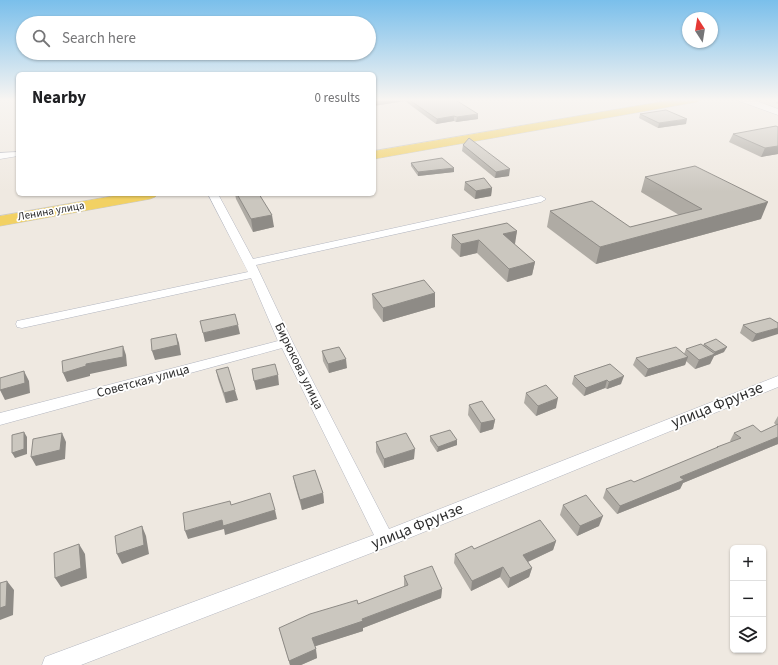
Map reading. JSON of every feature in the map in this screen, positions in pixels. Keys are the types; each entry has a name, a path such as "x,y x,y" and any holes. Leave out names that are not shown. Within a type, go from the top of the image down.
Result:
{"main road":[{"path":"376,155 518,130"},
{"name":"Ленина улица","path":"0,221 139,196"}],"street":[{"path":"0,156 16,154"},
{"name":"Бирюкова улица","path":"214,196 253,268 286,343 385,539"},
{"path":"22,324 541,199"},
{"name":"Советская улица","path":"0,419 286,343"},
{"name":"улица Фрунзе","path":"53,665 385,539 778,381"}],"building":[{"path":"754,130 778,130 778,146 765,148 733,134"},
{"path":"469,138 510,169 496,172 463,145"},
{"path":"442,158 454,168 418,172 411,163"},
{"path":"695,166 768,202 600,247 550,211 592,201 630,227 702,209 645,177"},
{"path":"484,178 492,188 476,191 465,182"},
{"path":"238,196 260,196 272,215 251,219"},
{"path":"507,223 517,231 503,234 535,262 509,269 479,240 461,244 452,235"},
{"path":"424,280 435,293 383,308 372,294"},
{"path":"235,314 238,325 203,333 200,321"},
{"path":"770,318 778,323 778,328 756,334 743,325"},
{"path":"176,334 178,345 152,351 151,339"},
{"path":"716,339 727,347 715,352 704,344"},
{"path":"701,344 715,354 699,360 686,349"},
{"path":"123,346 123,357 86,364 86,366 63,373 62,361"},
{"path":"339,347 346,359 328,364 322,351"},
{"path":"676,347 688,357 648,369 636,358"},
{"path":"275,364 278,375 254,381 252,369"},
{"path":"610,364 624,376 609,382 607,380 586,388 574,376"},
{"path":"228,367 235,390 224,393 216,370"},
{"path":"24,371 25,383 0,390 0,378"},
{"path":"546,385 558,398 538,406 526,393"},
{"path":"482,401 495,420 481,423 469,405"},
{"path":"778,424 778,437 680,477 684,480 620,506 606,489 631,480 634,482 741,438 734,433 753,425 761,432"},
{"path":"450,430 457,440 438,447 430,436"},
{"path":"24,432 24,449 12,453 12,435"},
{"path":"62,433 60,450 31,457 33,439"},
{"path":"406,433 415,449 384,459 376,442"},
{"path":"315,470 323,493 300,500 293,476"},
{"path":"270,493 275,510 223,526 222,520 185,531 183,513 230,501 231,505"},
{"path":"586,495 603,516 580,526 563,505"},
{"path":"540,520 556,541 523,555 532,568 510,578 503,567 472,581 455,554 472,546 474,549"},
{"path":"142,526 144,545 117,554 115,536"},
{"path":"79,544 81,568 55,578 54,553"},
{"path":"432,566 442,589 362,619 363,621 312,638 316,649 289,661 279,628 310,614 357,600 358,604 408,585 404,576"},
{"path":"7,581 6,606 0,608 0,583"}]}
